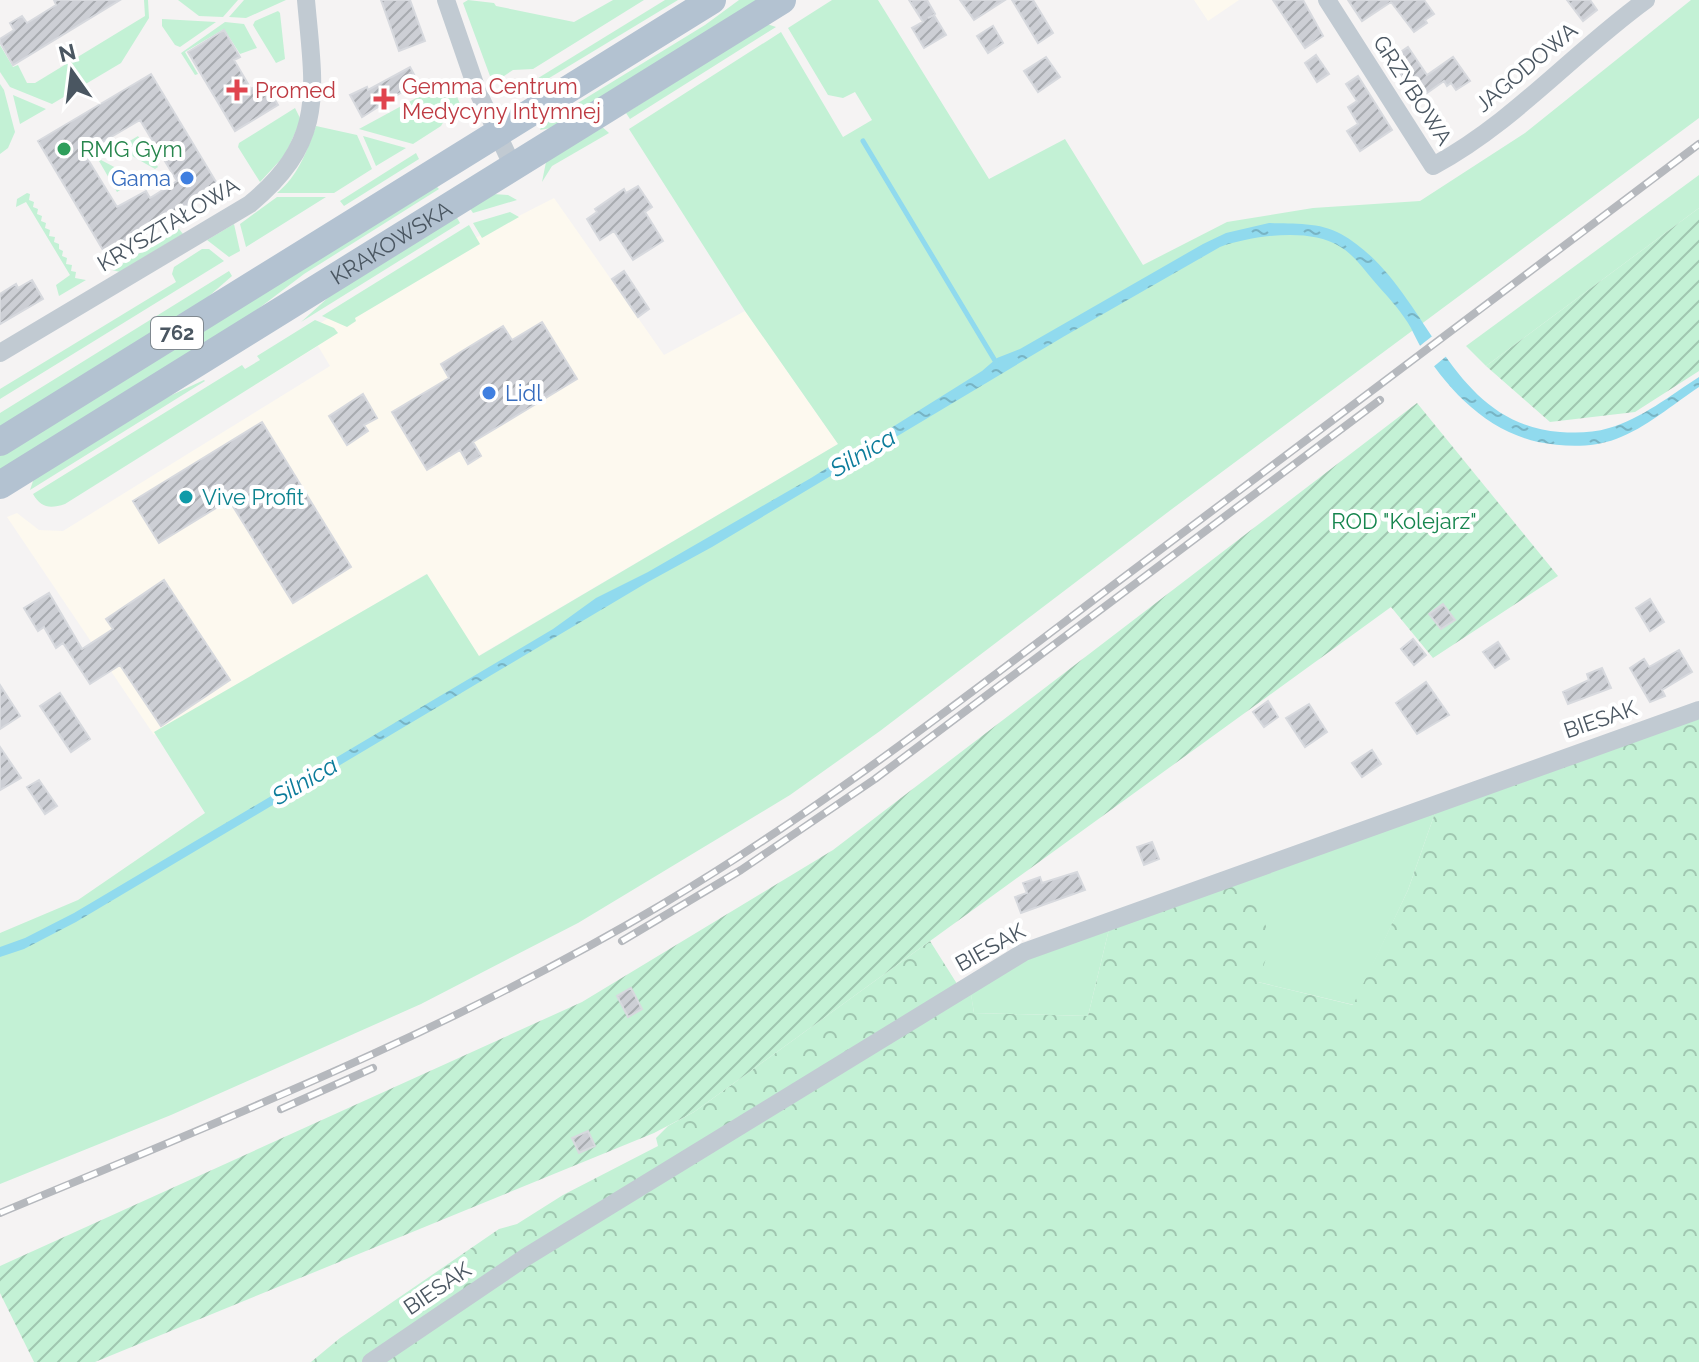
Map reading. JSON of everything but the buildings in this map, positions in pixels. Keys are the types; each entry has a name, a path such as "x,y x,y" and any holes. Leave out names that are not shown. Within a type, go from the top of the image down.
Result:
{"main road":[{"name":"KRAKOWSKA","path":"0,442 712,0"},
{"name":"KRAKOWSKA","path":"0,485 782,0"}],"street":[{"name":"KRYSZTAŁOWA","path":"0,353 250,204 280,176 299,148 310,119 313,70 306,0"},
{"path":"446,0 477,90 513,167"},
{"name":"GRZYBOWA","path":"1327,0 1433,166"},
{"name":"JAGODOWA","path":"1433,166 1484,135 1617,21 1646,0"},
{"name":"BIESAK","path":"371,1362 526,1257 1024,952 1699,710"}],"shaded area":[{"path":"1194,0 1239,0 1208,21"},
{"path":"554,198 664,355 745,311 838,444 478,656 426,574 154,735 7,517 17,513 39,530 63,531 330,366 318,346 255,385 245,370 375,289"}],"green space":[{"path":"144,0 148,0 149,18 121,63 52,104 10,87 0,72 0,45 13,67 18,65 27,83 35,83 145,16"},
{"path":"178,0 238,0 223,17 199,16"},
{"path":"244,0 286,0 246,18 229,17"},
{"path":"468,0 574,22 613,0 644,0 533,69 490,76 463,3"},
{"path":"665,0 678,0 536,86 519,93 497,90 511,83 535,80"},
{"path":"739,0 761,0 551,128 540,130 542,125 705,25"},
{"path":"832,0 878,0 989,179 1065,139 1143,265 1227,222 1313,208 1420,201 1525,133 1691,0 1699,0 1699,118 1172,509 880,731 790,795 578,923 421,1004 171,1115 0,1184 0,933 78,900 205,813 154,732 427,574 479,656 838,444 745,311 629,129 781,32 843,137 872,120 855,92 843,98 828,95 788,28"},
{"path":"278,11 285,59 276,63 253,25 255,21"},
{"path":"162,19 216,22 180,47 175,45 162,26"},
{"path":"225,22 244,24 257,48 240,54 224,29 185,52 198,74 195,75 181,53"},
{"path":"767,24 776,27 630,119 626,113"},
{"path":"0,84 15,132 8,148 0,154"},
{"path":"456,94 460,104 448,114 441,126 413,144 359,129 418,97"},
{"path":"13,95 46,109 20,124"},
{"path":"295,108 301,120 285,155 260,182 238,147 239,143"},
{"path":"600,125 609,133 552,166 542,182 546,162"},
{"path":"316,126 357,135 372,169 334,193 277,193 296,171"},
{"path":"138,136 158,167 155,169 118,148"},
{"path":"363,136 406,148 376,166"},
{"path":"416,153 419,159 344,206 340,201"},
{"path":"101,160 137,179 117,192"},
{"path":"1699,175 1699,208 1486,366 1466,346"},
{"path":"435,185 439,189 304,274 254,312 0,471 0,456"},
{"path":"30,194 29,200 34,202 33,207 38,209 37,214 42,216 41,221 46,223 45,228 50,230 49,236 55,237 54,242 63,251 62,256 67,258 66,264 72,265 71,271 76,272 75,278 86,280 59,296 56,285 70,275 26,202 16,207 17,199"},
{"path":"493,194 508,195 517,200 473,213 469,207"},
{"path":"277,197 326,197 246,247 240,224"},
{"path":"1699,208 1699,371 1635,412 1550,422 1486,366"},
{"path":"510,212 519,217 482,238 473,223"},
{"path":"456,216 460,223 301,322 341,286"},
{"path":"234,224 240,251 229,257 207,240"},
{"path":"469,225 480,244 355,318 356,321 347,327 322,316"},
{"path":"179,229 183,234 120,272 112,270"},
{"path":"202,249 209,249 224,261 0,399 0,389 176,282 172,274 174,267"},
{"path":"229,271 232,276 201,303 0,429 0,413"},
{"path":"315,320 338,333 65,504 46,506 33,494 242,365 245,369 260,360 257,356"},
{"path":"204,380 30,490 34,478 148,406"},
{"name":"ROD \"Kolejarz\"","path":"1417,403 1558,576 1433,658 1391,607 694,1112 654,1133 95,1362 34,1362 0,1293 0,1266 582,1002 833,850"},
{"path":"1699,718 1699,1362 382,1362 526,1249 362,1362 311,1362 340,1338 499,1229 517,1224 563,1195 658,1146 656,1138 668,1126 694,1112 930,941 959,987 969,981 974,1013 1088,1016 1110,925 1251,874 1271,944 1258,982 1353,1005 1408,890 1436,810"},
{"path":"1436,810 1408,890 1354,1005 1258,982 1251,874"},
{"path":"1110,925 1088,1016 974,1013 970,989 1027,957"}],"water":[{"name":"Silnica","path":"1269,223 1324,227 1341,234 1371,256 1396,285 1463,379 1489,404 1521,423 1560,432 1603,430 1644,413 1699,377 1699,387 1649,422 1616,439 1578,446 1538,442 1484,418 1455,392 1430,361 1396,306 1358,262 1339,246 1312,237 1280,235 1220,247 76,922 24,949 0,957 0,947 74,913 553,629 596,598 648,572 811,478 982,371 997,358 1020,349 1203,244 1226,233"}],"pier":[{"path":"1435,334 1449,354 1432,368 1417,348"}],"waterway":[{"path":"863,141 997,364"}],"railway":[{"path":"0,1213 253,1107 419,1033 582,950 722,868 839,789 954,705 1699,144"},
{"path":"622,941 741,870 875,779 1380,400"},
{"path":"281,1109 373,1068"}],"place":[{"name":"Promed","path":"237,90"},
{"name":"Gemma Centrum Medycyny Intymnej","path":"384,99"},
{"name":"RMG Gym","path":"64,149"},
{"name":"Gama","path":"187,178"},
{"name":"Lidl","path":"489,393"},
{"name":"Vive Profit","path":"186,497"}]}
